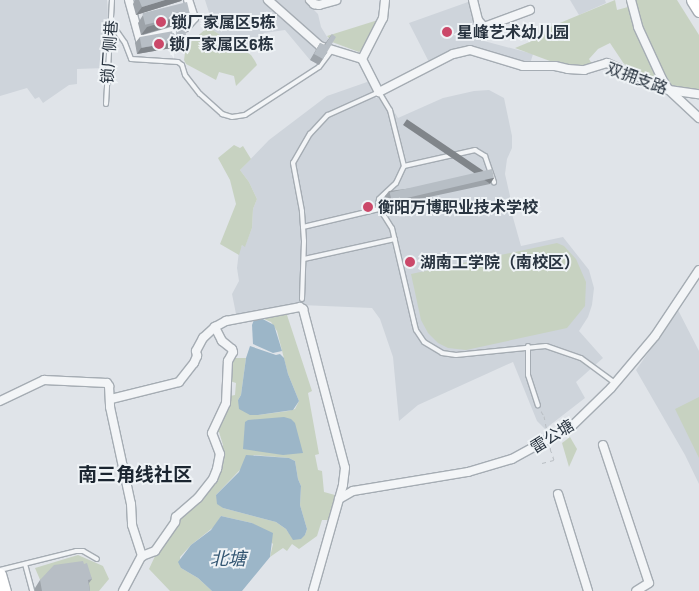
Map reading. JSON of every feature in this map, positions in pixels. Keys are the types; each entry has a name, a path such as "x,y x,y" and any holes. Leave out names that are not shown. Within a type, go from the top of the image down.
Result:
{"main road":[{"path":"692,0 699,11"},
{"path":"0,572 5,591"}],"street":[{"path":"129,0 140,40 186,27 194,18 189,1 180,6"},
{"path":"268,0 320,46 362,60 379,92"},
{"path":"310,0 314,4 319,5 336,0"},
{"path":"362,60 383,18 385,0"},
{"path":"473,0 478,20 484,27 530,10"},
{"path":"631,0 638,27 669,90 699,118"},
{"path":"134,20 143,17"},
{"name":"双拥支路","path":"379,92 453,54 470,50 523,66 555,66 584,70 607,64 669,90 699,94"},
{"name":"雷公塘","path":"339,499 353,491 468,472 512,459 572,426 615,383 655,336 699,270"},
{"path":"111,399 179,382 194,363 197,356 196,351 203,338 215,327 236,318 300,307 303,309 318,358 344,468 339,499 313,591"},
{"path":"123,591 142,556 154,552 175,522 176,517 198,498 213,479 217,469 220,454 212,433 226,403 228,361 233,352 222,341 215,327"},
{"path":"0,401 44,380 107,383 111,390 110,407 131,504 132,525 142,556"},
{"path":"602,445 649,584 636,591"},
{"path":"344,477 353,491"},
{"path":"558,494 588,591"}],"lane":[{"name":"锁厂侧巷","path":"106,104 112,0"},
{"path":"111,24 125,43 131,59 178,62 182,65 185,75 200,94 222,114 232,117 245,115 319,67 332,50"},
{"path":"302,299 303,227 293,163 301,148 328,115 379,92 390,110 404,166 396,183 379,199 380,209 392,228 416,330 424,342 442,354 456,355 528,346 546,346 581,358 615,383"},
{"path":"404,166 475,150 485,156 494,182"},
{"path":"303,227 380,209"},
{"path":"304,259 395,239"},
{"path":"528,346 528,375 538,406"},
{"path":"0,572 76,551 83,552 97,559"},
{"path":"25,564 32,591"}],"path":[{"path":"538,406 544,416 554,460 542,463"}],"shaded area":[{"path":"0,0 107,0 108,18 104,68 77,69 77,84 69,85 43,103 39,97 35,99 27,88 0,96"},
{"path":"205,0 304,0 318,14 321,27 329,40 319,65 310,60 285,30 264,33 248,53 208,27 212,22"},
{"path":"570,0 605,0 606,3 579,15"},
{"name":"星峰艺术幼儿园","path":"468,2 484,41 533,54 530,64 471,48 430,64 409,23"},
{"name":"湖南工学院（南校区）","path":"370,81 376,98 384,95 398,118 443,98 474,91 489,90 504,98 512,136 512,148 507,159 505,174 512,205 510,207 521,246 563,237 589,270 594,288 592,305 588,317 579,331 603,358 576,382 585,398 545,429 537,421 513,362 418,405 399,421 393,357 380,319 372,308 301,305 237,316 232,294 239,281 237,268 239,251 243,244 245,246 252,228 253,209 257,199 249,182 240,170 269,140 327,96"},
{"path":"678,310 699,351 699,484 685,455 636,370"}],"green space":[{"path":"615,0 617,10 628,7 656,75 652,78 648,79 626,67 610,43 598,49 589,59 592,64 580,68 558,64 515,48 544,36 543,30"},
{"path":"634,0 677,0 699,35 699,92 670,85 640,24"},
{"path":"378,20 364,48 359,52 332,42 327,36"},
{"path":"208,27 251,55 257,65 236,86 234,76 219,72 216,80 186,64 184,60 186,46"},
{"path":"234,145 240,148 243,146 251,159 240,170 249,182 257,199 253,209 252,228 245,247 242,245 239,255 220,244 236,204 230,180 218,158"},
{"path":"557,243 564,246 576,259 586,282 585,306 567,328 466,350 448,348 438,343 428,333 421,320 411,274"},
{"path":"286,312 312,391 308,393 319,454 315,455 318,470 322,471 324,492 335,495 331,520 322,520 317,536 299,549 292,544 287,551 283,548 270,557 273,544 252,523 221,516 215,526 191,545 180,557 181,568 198,578 212,591 170,591 149,569 156,554 179,523 178,519 202,497 221,456 223,445 219,432 215,432 230,405 230,396 235,395 236,383 230,381 232,358 246,358 241,395 238,400 258,415 295,409 299,401 288,374 277,331 271,322 257,316","holes":["254,455 289,458 295,461 301,486 300,505 307,529 305,535 293,539 286,529 276,522 223,508 216,495"]},
{"path":"699,397 699,458 675,409"},
{"path":"570,437 577,449 569,467 562,443"},
{"path":"78,555 103,566 109,579 99,591 83,591 41,582 35,568"}],"water":[{"path":"257,316 274,325 282,351 273,353 253,344 252,325"},
{"path":"250,346 276,355 280,354 284,358 299,401 293,410 250,415 239,409 238,400 241,395 246,358"},
{"path":"284,417 291,419 295,423 303,453 283,455 243,449 245,422 248,420"},
{"name":"北塘","path":"246,455 289,458 295,461 301,486 300,505 307,529 301,539 293,540 286,529 276,522 223,508 217,504 216,495 239,472"},
{"name":"北塘","path":"221,516 252,523 273,533 270,557 242,591 212,591 198,578 181,568 178,562 191,545 211,530"}],"building":[{"path":"139,0 165,0 142,7"},
{"path":"187,2 190,14 145,25 142,13"},
{"path":"185,29 187,40 142,48 140,37"},
{"path":"332,34 336,37 323,59 314,54 320,43 325,45"},
{"path":"492,169 494,178 392,201 390,193"},
{"path":"83,561 84,564 87,563 92,579 88,580 90,591 42,591 40,580 54,565"}],"place":[{"name":"锁厂家属区5栋","path":"161,22"},
{"name":"星峰艺术幼儿园","path":"447,32"},
{"name":"锁厂家属区6栋","path":"159,44"},
{"name":"衡阳万博职业技术学校","path":"368,207"},
{"name":"湖南工学院（南校区）","path":"410,262"}],"district":[{"name":"南三角线社区","path":"135,474"}]}
